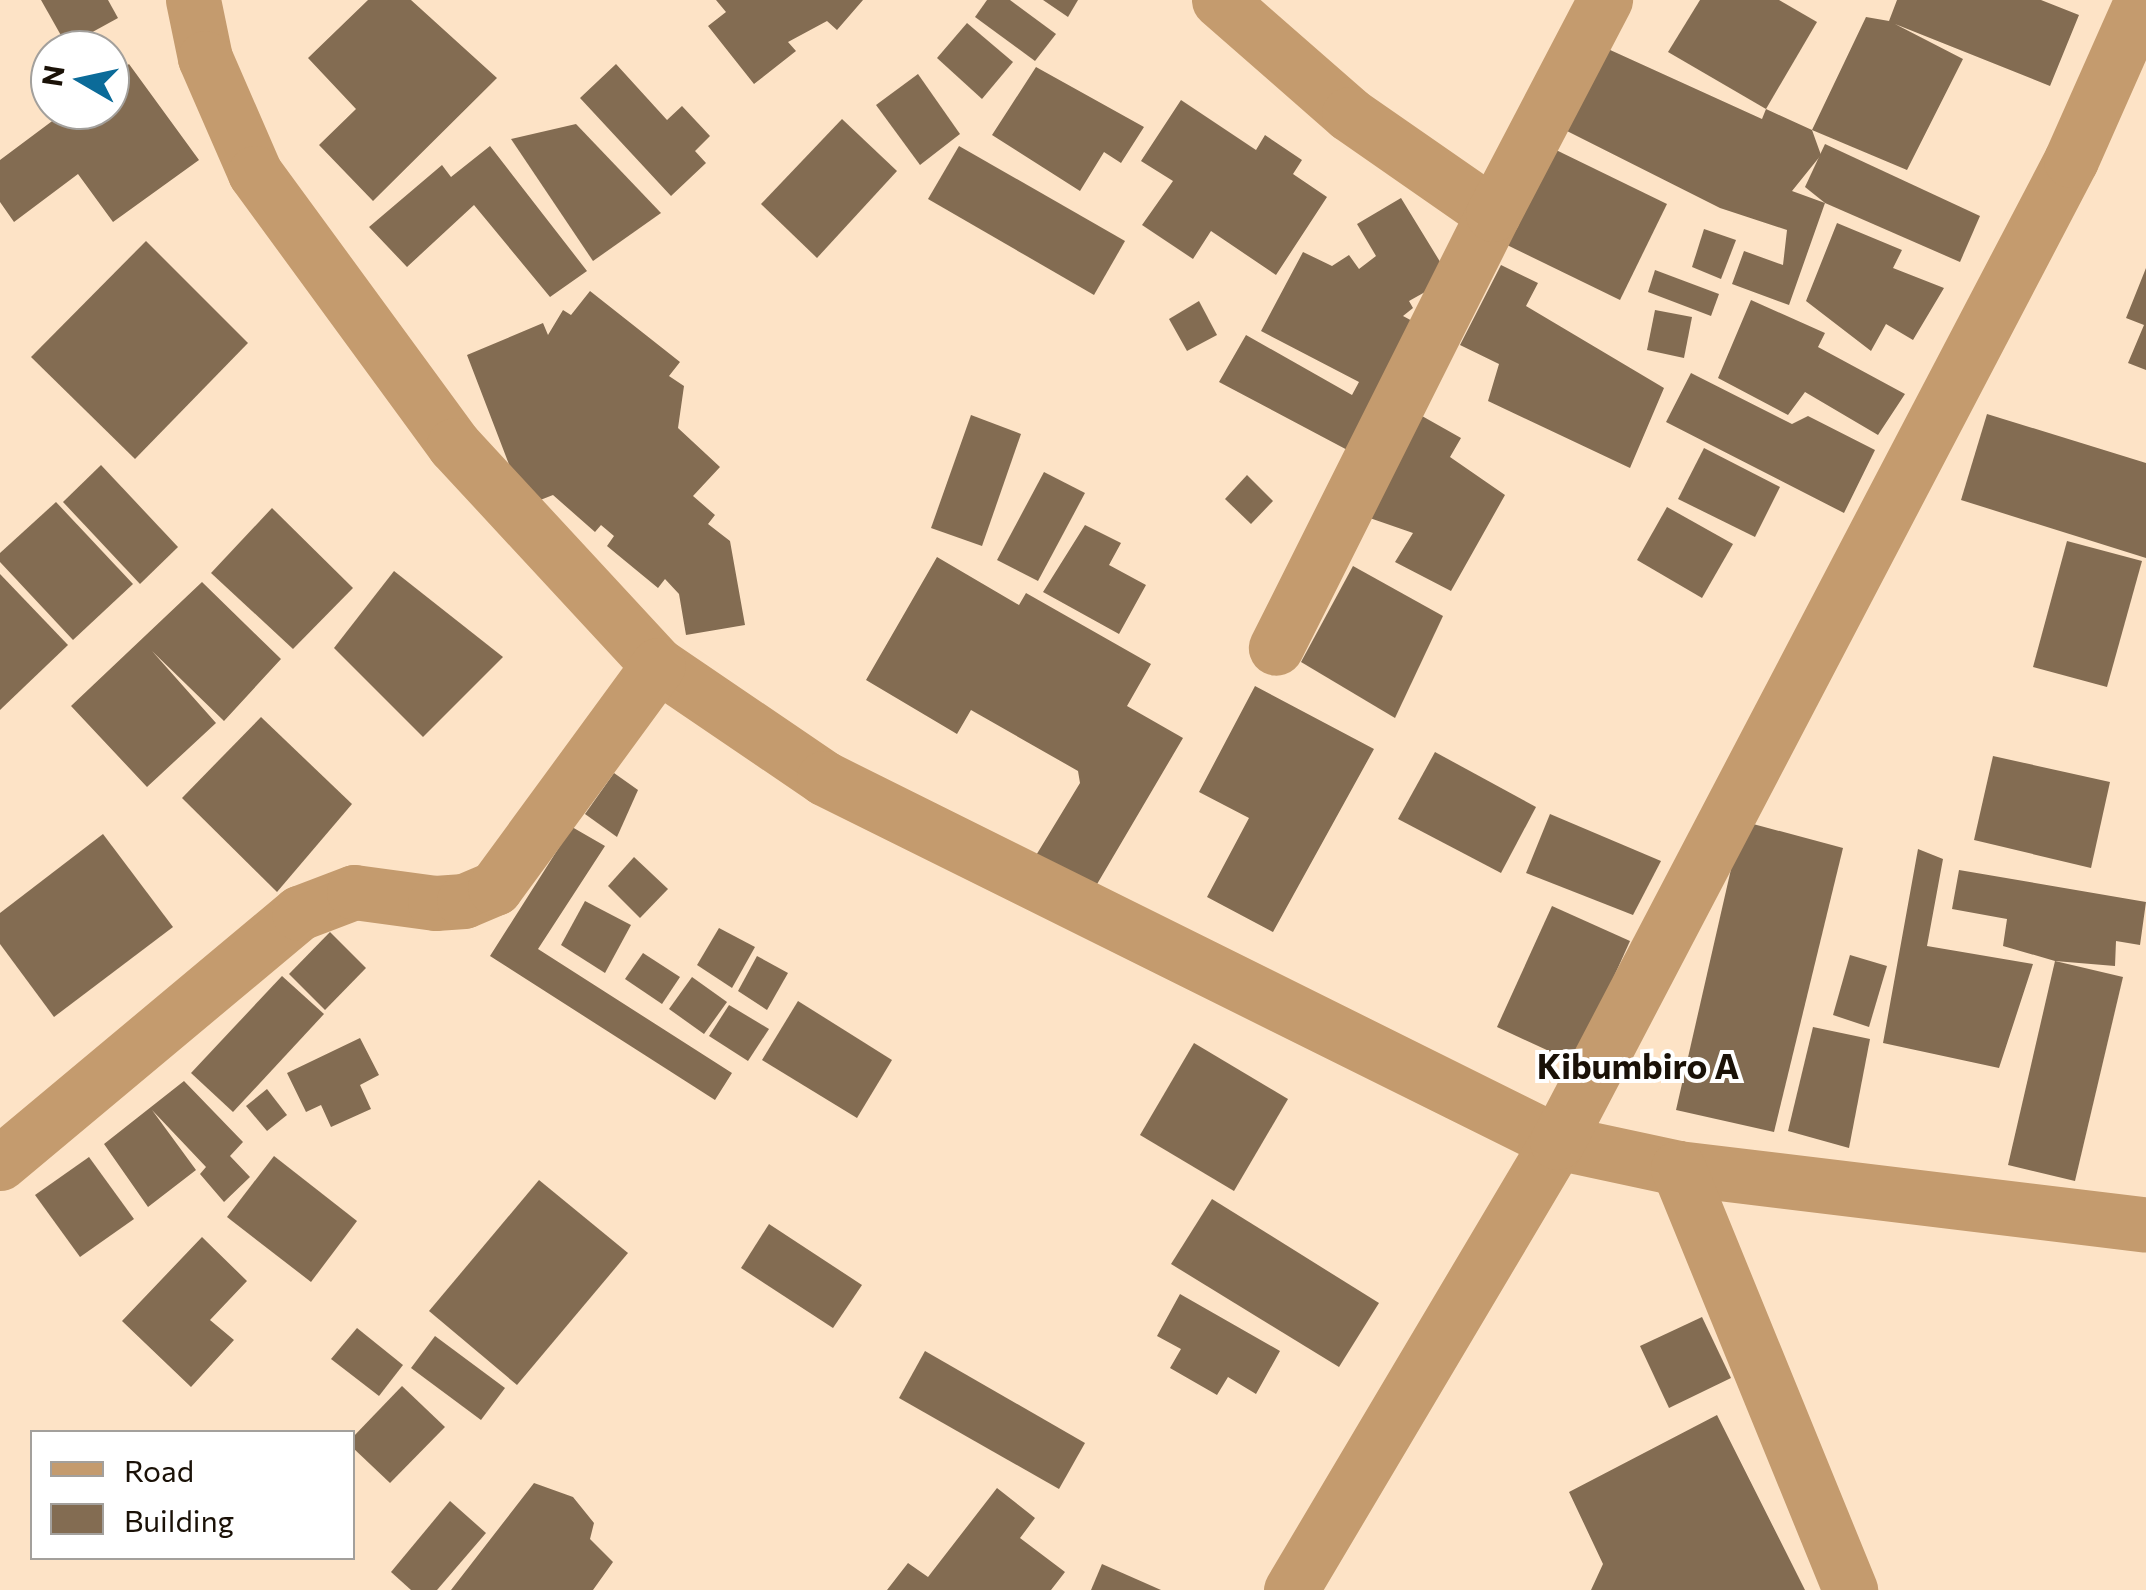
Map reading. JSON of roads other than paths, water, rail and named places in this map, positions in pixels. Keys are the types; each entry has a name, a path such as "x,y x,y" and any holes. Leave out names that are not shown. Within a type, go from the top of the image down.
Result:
{"street":[{"path":"193,0 205,58 256,173 454,445 658,665 824,778 1557,1142 1678,1168 2146,1225"},
{"path":"1219,0 1350,114 1493,214"},
{"path":"1276,648 1605,0"},
{"path":"1291,1590 1557,1142 2044,213 2142,0"},
{"path":"0,1163 299,914 354,892 435,903 464,901 495,888 658,665"},
{"path":"1678,1168 1850,1590"}],"district":[{"name":"Kibumbiro A","path":"1638,1065"}]}
